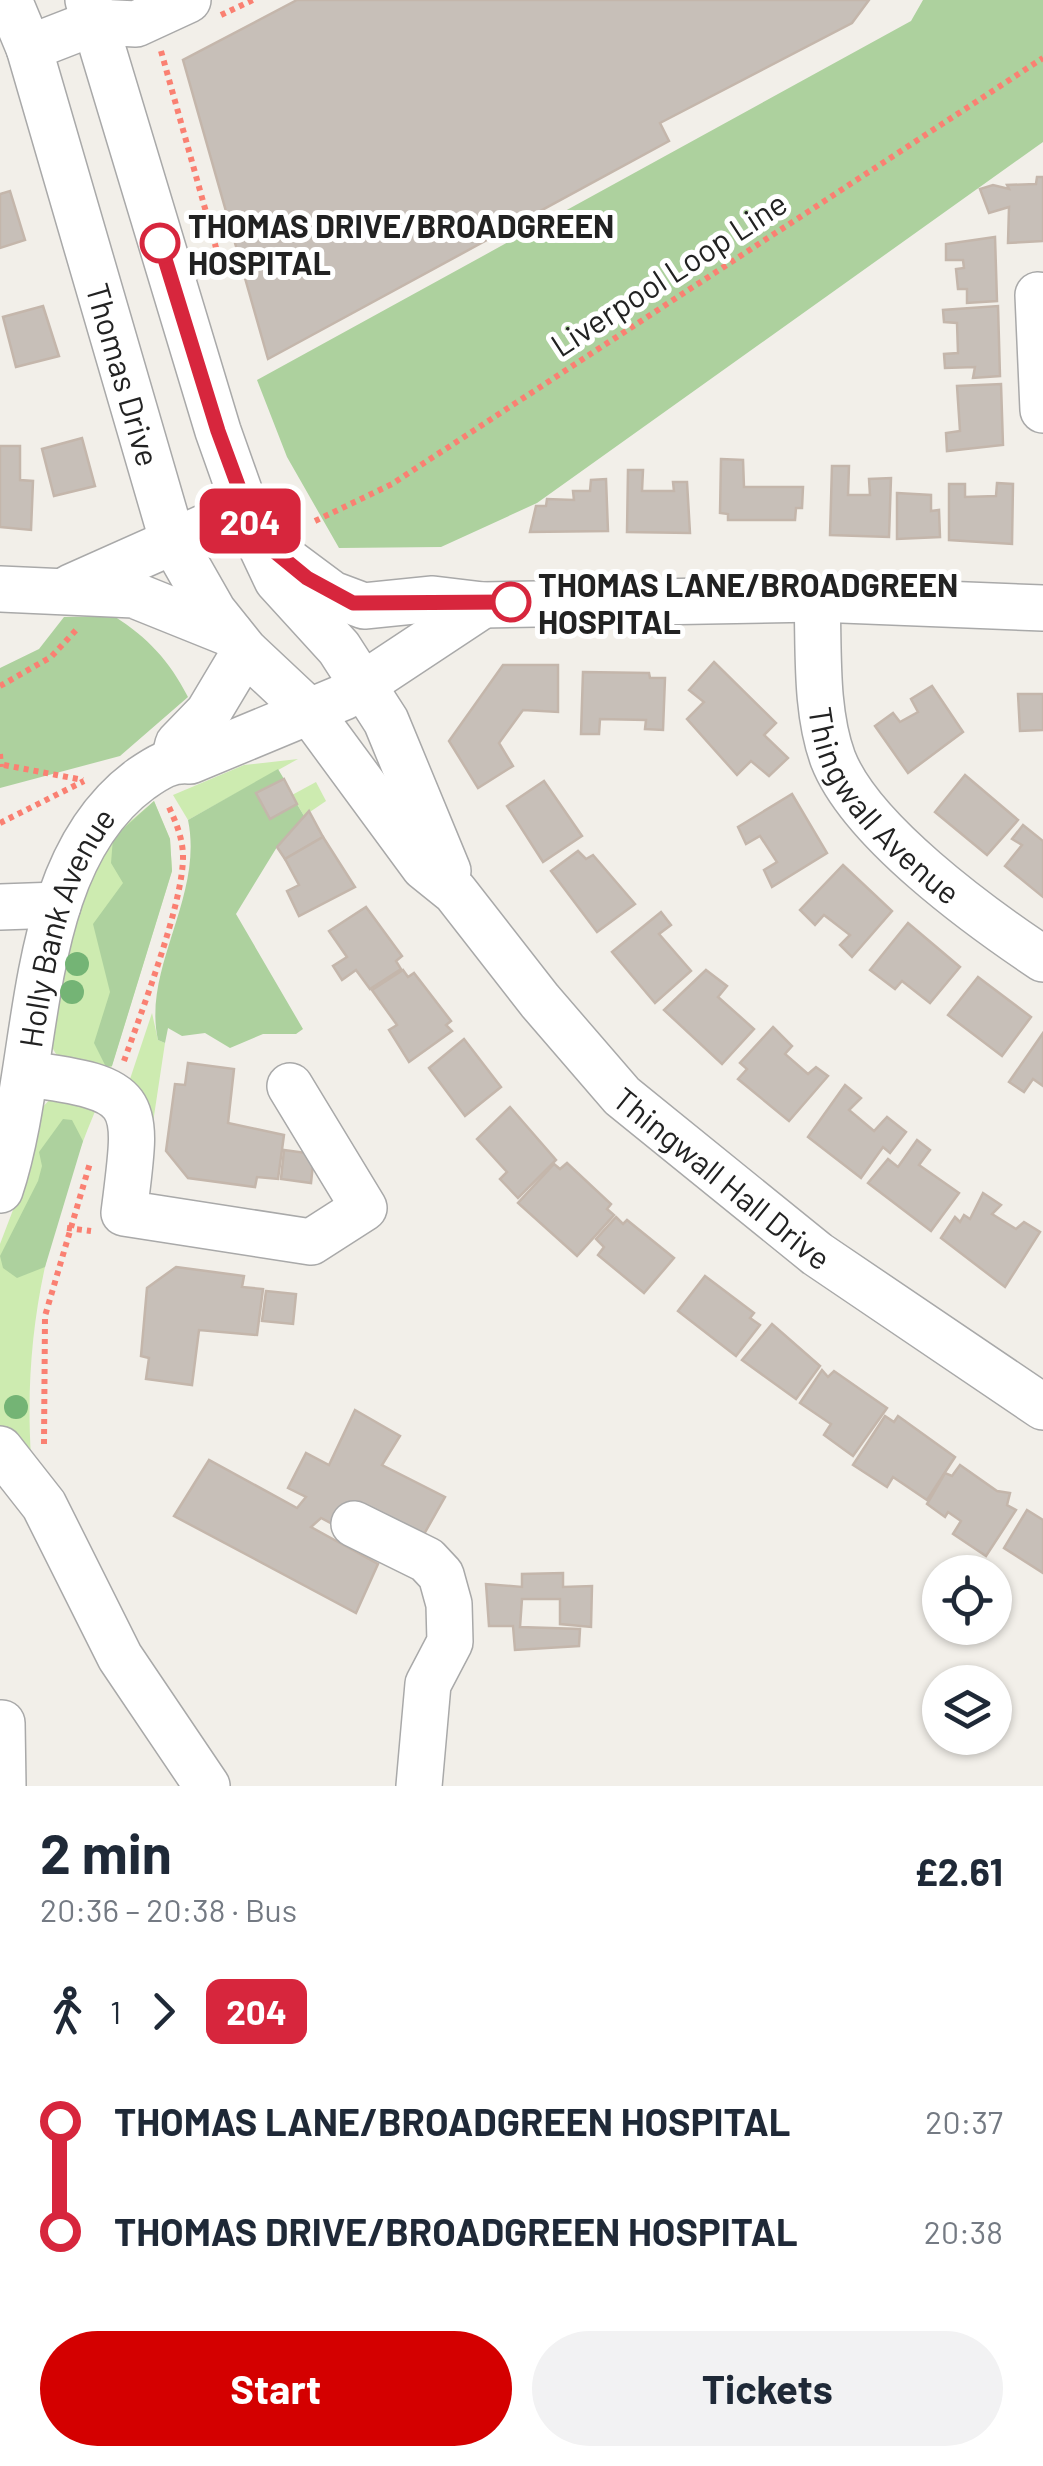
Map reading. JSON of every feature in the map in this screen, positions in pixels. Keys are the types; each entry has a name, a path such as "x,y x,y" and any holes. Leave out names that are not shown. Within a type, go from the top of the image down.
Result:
{"street":[{"name":"Thomas Drive","path":"9,0 29,48 172,539 238,643 310,712"},
{"path":"29,48 100,7"},
{"path":"100,7 136,24 188,20"},
{"path":"100,7 218,431 255,532 277,580 339,648 365,684"},
{"path":"1038,295 1043,410"},
{"path":"81,593 172,539 229,519 255,532 307,578 353,603 375,606 433,599 484,605 816,599 1043,608"},
{"path":"0,588 144,598 238,643"},
{"name":"Thingwall Avenue","path":"816,599 822,712 834,761 874,820 928,872 1043,959"},
{"name":"Holly Bank Avenue","path":"0,1190 15,1146 58,905 86,838 130,788 174,760 190,760 310,712 365,684 484,605"},
{"name":"Holly Bank Avenue","path":"174,760 178,744 208,713 238,643"},
{"name":"Thingwall Hall Drive","path":"365,684 396,744 455,892"},
{"name":"Thingwall Hall Drive","path":"310,712 424,867 455,892 540,1002 622,1096 817,1254 1043,1407"},
{"path":"0,908 58,905"},
{"path":"26,1074 89,1082 110,1089 124,1106 132,1134 124,1213 312,1242 364,1208 290,1086"},
{"path":"0,1449 44,1504 120,1657 207,1786"},
{"path":"354,1524 426,1560 441,1575 449,1604 450,1642 428,1684 419,1786"},
{"path":"2,1722 4,1786"}],"path":[{"path":"220,262 160,50 188,20 253,0"},
{"name":"Liverpool Loop Line","path":"316,520 392,484 1043,58"},
{"path":"0,686 51,656 81,593"},
{"path":"0,754 2,766 130,788"},
{"path":"0,823 84,780"},
{"path":"67,1228 102,1233"}],"green space":[{"path":"923,0 1043,0 1043,142 537,503 441,547 339,548 287,457 257,380 911,21"},
{"path":"114,616 157,651 188,697 120,756 0,788 0,668 39,649 64,617"},
{"path":"298,759 188,820 173,795 244,765"},
{"path":"278,769 284,779 256,793 269,818 297,804 304,816 277,847 236,914 303,1029 296,1034 263,1034 230,1048 205,1033 182,1036 168,1028 165,1043 158,1040 155,1013 158,986 188,877 188,820"},
{"path":"316,782 326,801 304,816 292,795"},
{"path":"154,801 170,839 172,871 109,1075 59,1059 53,1049 61,967 76,909 99,858 118,832"},
{"path":"154,801 170,839 172,871 112,1066 106,1067 94,1043 110,992 93,924 123,883 111,863 113,838"},
{"path":"152,1013 158,1040 165,1043 149,1149 127,1088"},
{"path":"53,1096 96,1109 64,1194 42,1279 31,1365 31,1456 0,1428 0,1244 21,1189 41,1109"},
{"path":"63,1119 72,1120 83,1141 45,1267 17,1278 3,1268 0,1256 38,1181 42,1166 39,1152"}],"building":[{"path":"297,0 869,0 852,23 660,123 669,141 268,359 183,60"},
{"path":"1037,177 1043,177 1043,241 1008,243 1009,207 989,213 980,189 1036,184"},
{"path":"10,191 25,240 0,248 0,194"},
{"path":"995,237 997,301 967,303 967,289 958,289 956,269 964,268 963,260 946,260 946,244"},
{"path":"43,306 59,356 16,367 3,317"},
{"path":"998,306 1000,376 973,378 975,367 945,368 944,354 958,353 957,323 944,322 943,310"},
{"path":"1001,384 1003,445 947,451 946,433 960,431 957,386"},
{"path":"82,438 95,486 54,496 42,449"},
{"path":"0,446 20,446 20,480 33,481 31,530 0,527"},
{"path":"721,459 743,460 744,487 803,487 802,508 796,508 795,520 728,520 728,514 720,513"},
{"path":"832,466 849,466 848,495 870,495 869,479 891,478 889,537 830,535"},
{"path":"628,470 643,470 642,491 674,491 673,482 687,482 690,533 627,532"},
{"path":"606,479 608,531 530,532 536,506 546,506 547,499 574,500 573,491 590,491 591,480"},
{"path":"997,483 1013,484 1012,544 949,540 949,484 965,484 965,497 996,496"},
{"path":"897,493 931,495 931,511 939,510 940,537 897,539"},
{"path":"714,662 776,723 764,735 788,758 769,776 751,761 737,775 687,719 704,702 689,690"},
{"path":"503,665 558,665 558,712 523,710 499,743 513,766 478,788 449,741"},
{"path":"583,672 649,673 650,678 665,678 663,730 645,729 646,720 600,719 599,734 581,734"},
{"path":"932,686 963,732 908,773 875,726 893,713 900,722 918,712 911,699"},
{"path":"1018,694 1043,694 1043,730 1020,731"},
{"path":"965,775 1018,820 987,855 935,812"},
{"path":"284,779 297,804 270,819 256,793"},
{"path":"544,781 582,836 543,862 507,806"},
{"path":"792,794 827,853 772,887 764,870 777,862 760,836 746,844 738,827"},
{"path":"309,811 323,837 285,859 277,847"},
{"path":"1023,825 1043,841 1043,897 1005,866 1022,845 1012,839"},
{"path":"323,837 355,887 299,916 287,891 299,885 285,859"},
{"path":"578,851 586,859 593,855 635,904 597,932 551,871"},
{"path":"843,865 892,911 852,957 840,945 850,935 824,915 815,925 800,910"},
{"path":"366,907 402,956 396,961 401,969 370,989 356,970 342,980 333,966 347,957 329,931"},
{"path":"661,912 671,925 659,934 691,971 655,1003 612,952"},
{"path":"908,923 960,967 930,1003 902,981 895,989 870,970"},
{"path":"403,970 408,977 414,973 451,1021 446,1025 452,1031 409,1062 389,1030 397,1025 372,990"},
{"path":"706,970 727,986 718,997 754,1029 722,1064 664,1010"},
{"path":"978,977 1031,1017 1002,1056 948,1015"},
{"path":"773,1027 792,1046 785,1054 808,1074 816,1067 828,1076 789,1121 738,1079 747,1069 740,1063"},
{"path":"1043,1033 1043,1086 1033,1079 1024,1092 1009,1082"},
{"path":"464,1039 501,1087 465,1116 429,1068"},
{"path":"188,1063 234,1069 228,1123 284,1135 278,1179 257,1177 255,1187 188,1178 166,1151 175,1084 185,1085"},
{"path":"845,1085 861,1098 849,1110 874,1131 887,1117 906,1132 890,1153 883,1147 861,1178 808,1137"},
{"path":"510,1107 556,1160 518,1198 500,1179 507,1172 477,1139"},
{"path":"917,1140 930,1150 919,1165 959,1193 931,1231 868,1183 888,1159 898,1167"},
{"path":"284,1150 314,1154 311,1183 281,1179"},
{"path":"567,1163 611,1204 607,1209 614,1215 577,1256 518,1203 554,1164 560,1169"},
{"path":"983,1193 1001,1205 992,1214 1016,1229 1024,1222 1040,1232 1005,1287 941,1238 955,1217 960,1222 964,1215 970,1219"},
{"path":"616,1217 623,1224 627,1220 674,1258 644,1293 598,1255 604,1247 596,1239"},
{"path":"176,1267 244,1276 242,1287 263,1289 257,1335 199,1330 192,1385 146,1379 149,1358 141,1356 147,1288"},
{"path":"705,1276 754,1313 750,1318 760,1325 736,1356 678,1311"},
{"path":"266,1291 296,1294 293,1324 262,1321"},
{"path":"772,1324 820,1366 796,1399 742,1360"},
{"path":"822,1370 828,1377 834,1371 887,1408 853,1456 824,1435 831,1424 800,1403"},
{"path":"355,1410 400,1436 382,1465 445,1497 419,1543 360,1502 342,1529 321,1518 311,1527 378,1564 356,1613 174,1516 209,1460 297,1508 306,1497 288,1488 306,1453 329,1465"},
{"path":"885,1416 894,1422 898,1416 955,1457 927,1500 893,1477 887,1487 853,1465"},
{"path":"960,1465 997,1491 1010,1493 1007,1505 1016,1510 987,1555 953,1534 961,1521 948,1512 945,1517 927,1504 945,1473 952,1476"},
{"path":"1027,1510 1043,1520 1043,1573 1004,1548"},
{"path":"563,1573 563,1587 592,1586 591,1627 560,1624 560,1599 522,1599 520,1627 580,1629 579,1646 515,1650 513,1626 489,1626 486,1584 522,1587 522,1574"}],"bus line":[{"name":"204","path":"160,243 218,431 257,537 307,578 332,594 364,606 433,599 484,605 511,602"}],"place":[{"name":"THOMAS DRIVE/BROADGREEN HOSPITAL","path":"160,243"},
{"name":"THOMAS LANE/BROADGREEN HOSPITAL","path":"511,602"}]}
